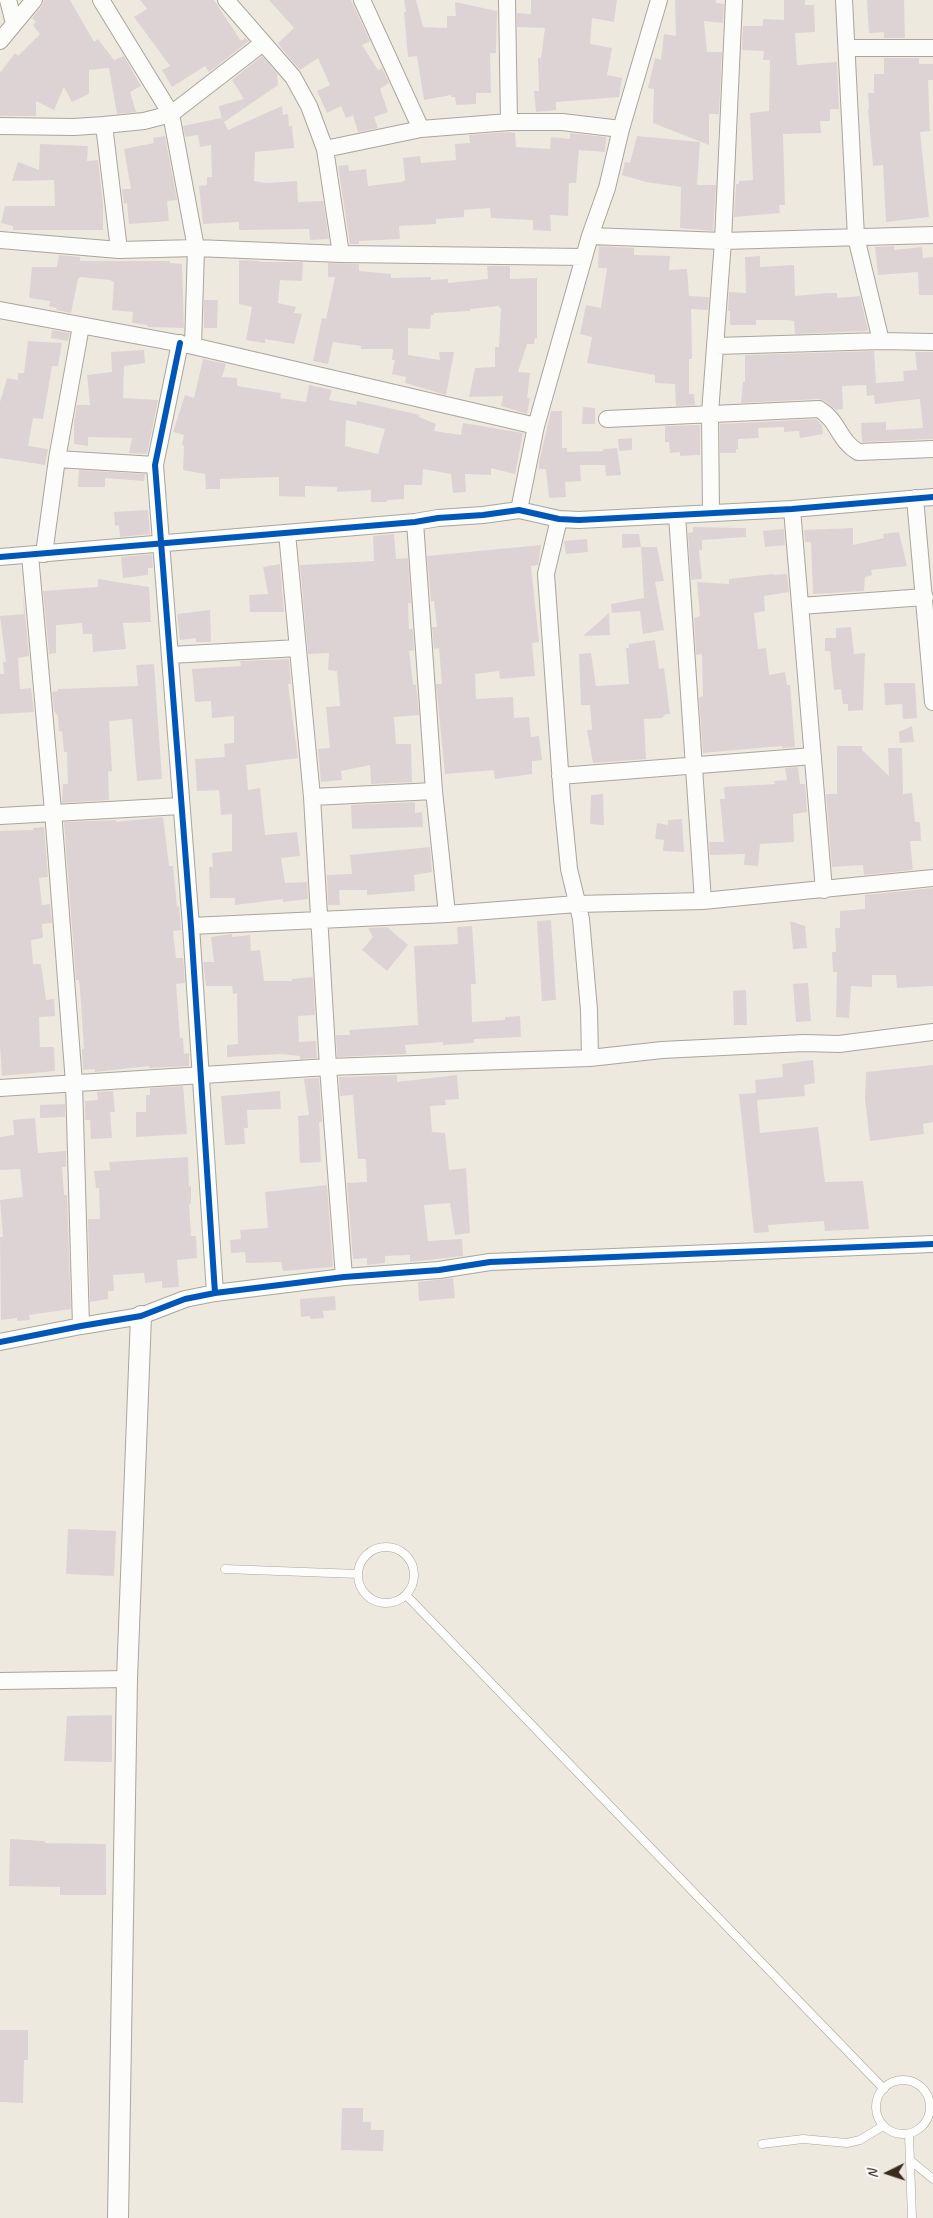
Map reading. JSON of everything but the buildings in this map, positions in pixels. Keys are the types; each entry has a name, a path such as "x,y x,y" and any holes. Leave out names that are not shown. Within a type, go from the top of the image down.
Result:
{"street":[{"path":"8,0 14,23"},
{"path":"0,41 34,0"},
{"path":"101,0 171,114 196,248 186,345 155,465 191,926 215,1293"},
{"path":"226,0 293,77 309,106 325,148 341,254"},
{"path":"362,0 421,129"},
{"path":"508,0 509,122"},
{"path":"519,510 536,426 584,256 607,188 621,129 659,0"},
{"path":"711,513 710,413 723,241 734,0"},
{"path":"844,0 856,237 881,341"},
{"path":"0,126 104,126 171,114 263,43"},
{"path":"847,48 933,48"},
{"path":"325,148 421,129 509,122 562,122 621,129"},
{"path":"104,126 119,250"},
{"path":"590,236 723,241 933,234"},
{"path":"0,240 147,251 196,248 341,254 584,256"},
{"path":"0,310 186,345 536,426"},
{"path":"81,326 37,555 53,811 74,1082 81,1326"},
{"path":"716,346 881,341 933,342"},
{"path":"607,419 819,409 829,415 848,446 858,452 933,449"},
{"path":"56,459 155,465"},
{"path":"0,557 415,522 519,510 559,519 579,520 792,509 933,497"},
{"path":"915,498 933,702"},
{"path":"792,509 824,890"},
{"path":"677,515 703,901"},
{"path":"559,519 546,574 560,776 570,870 580,919 589,1010 590,1058"},
{"path":"415,522 434,791 447,914"},
{"path":"287,533 312,797 328,1067 344,1277"},
{"path":"800,606 925,597"},
{"path":"170,656 298,648"},
{"path":"560,776 813,756"},
{"path":"312,797 434,791"},
{"path":"0,816 53,811 181,806"},
{"path":"191,926 447,914 577,904 703,901 933,878"},
{"path":"0,1088 74,1082 200,1077 328,1067 590,1058 662,1050 804,1043 839,1044 933,1032"},
{"path":"0,1342 141,1316 185,1299 215,1293 344,1277 439,1270 490,1262 933,1244"},
{"path":"118,2218 127,1679 141,1316"},
{"path":"0,1681 127,1679"}],"lane":[{"path":"390,1548 398,1550 409,1560 413,1567 413,1582 406,1595 393,1602 385,1603 371,1599 361,1588 358,1574 364,1559 375,1550 390,1548"},
{"path":"225,1569 358,1574"},
{"path":"406,1595 884,2089"},
{"path":"904,2080 912,2082 924,2091 930,2105 927,2120 916,2131 909,2134 895,2133 883,2126 876,2107 880,2094 884,2089 890,2084 904,2080"},
{"path":"762,2144 803,2139 847,2143 860,2140 883,2126"},
{"path":"909,2134 912,2218"},
{"path":"910,2160 933,2179"}],"cycle path":[{"path":"180,343 155,465 191,926 215,1293"},
{"path":"0,557 415,522 519,510 559,519 579,520 792,509 933,497"},
{"path":"0,1342 141,1316 185,1299 215,1293 344,1277 439,1270 490,1262 933,1244"}]}
